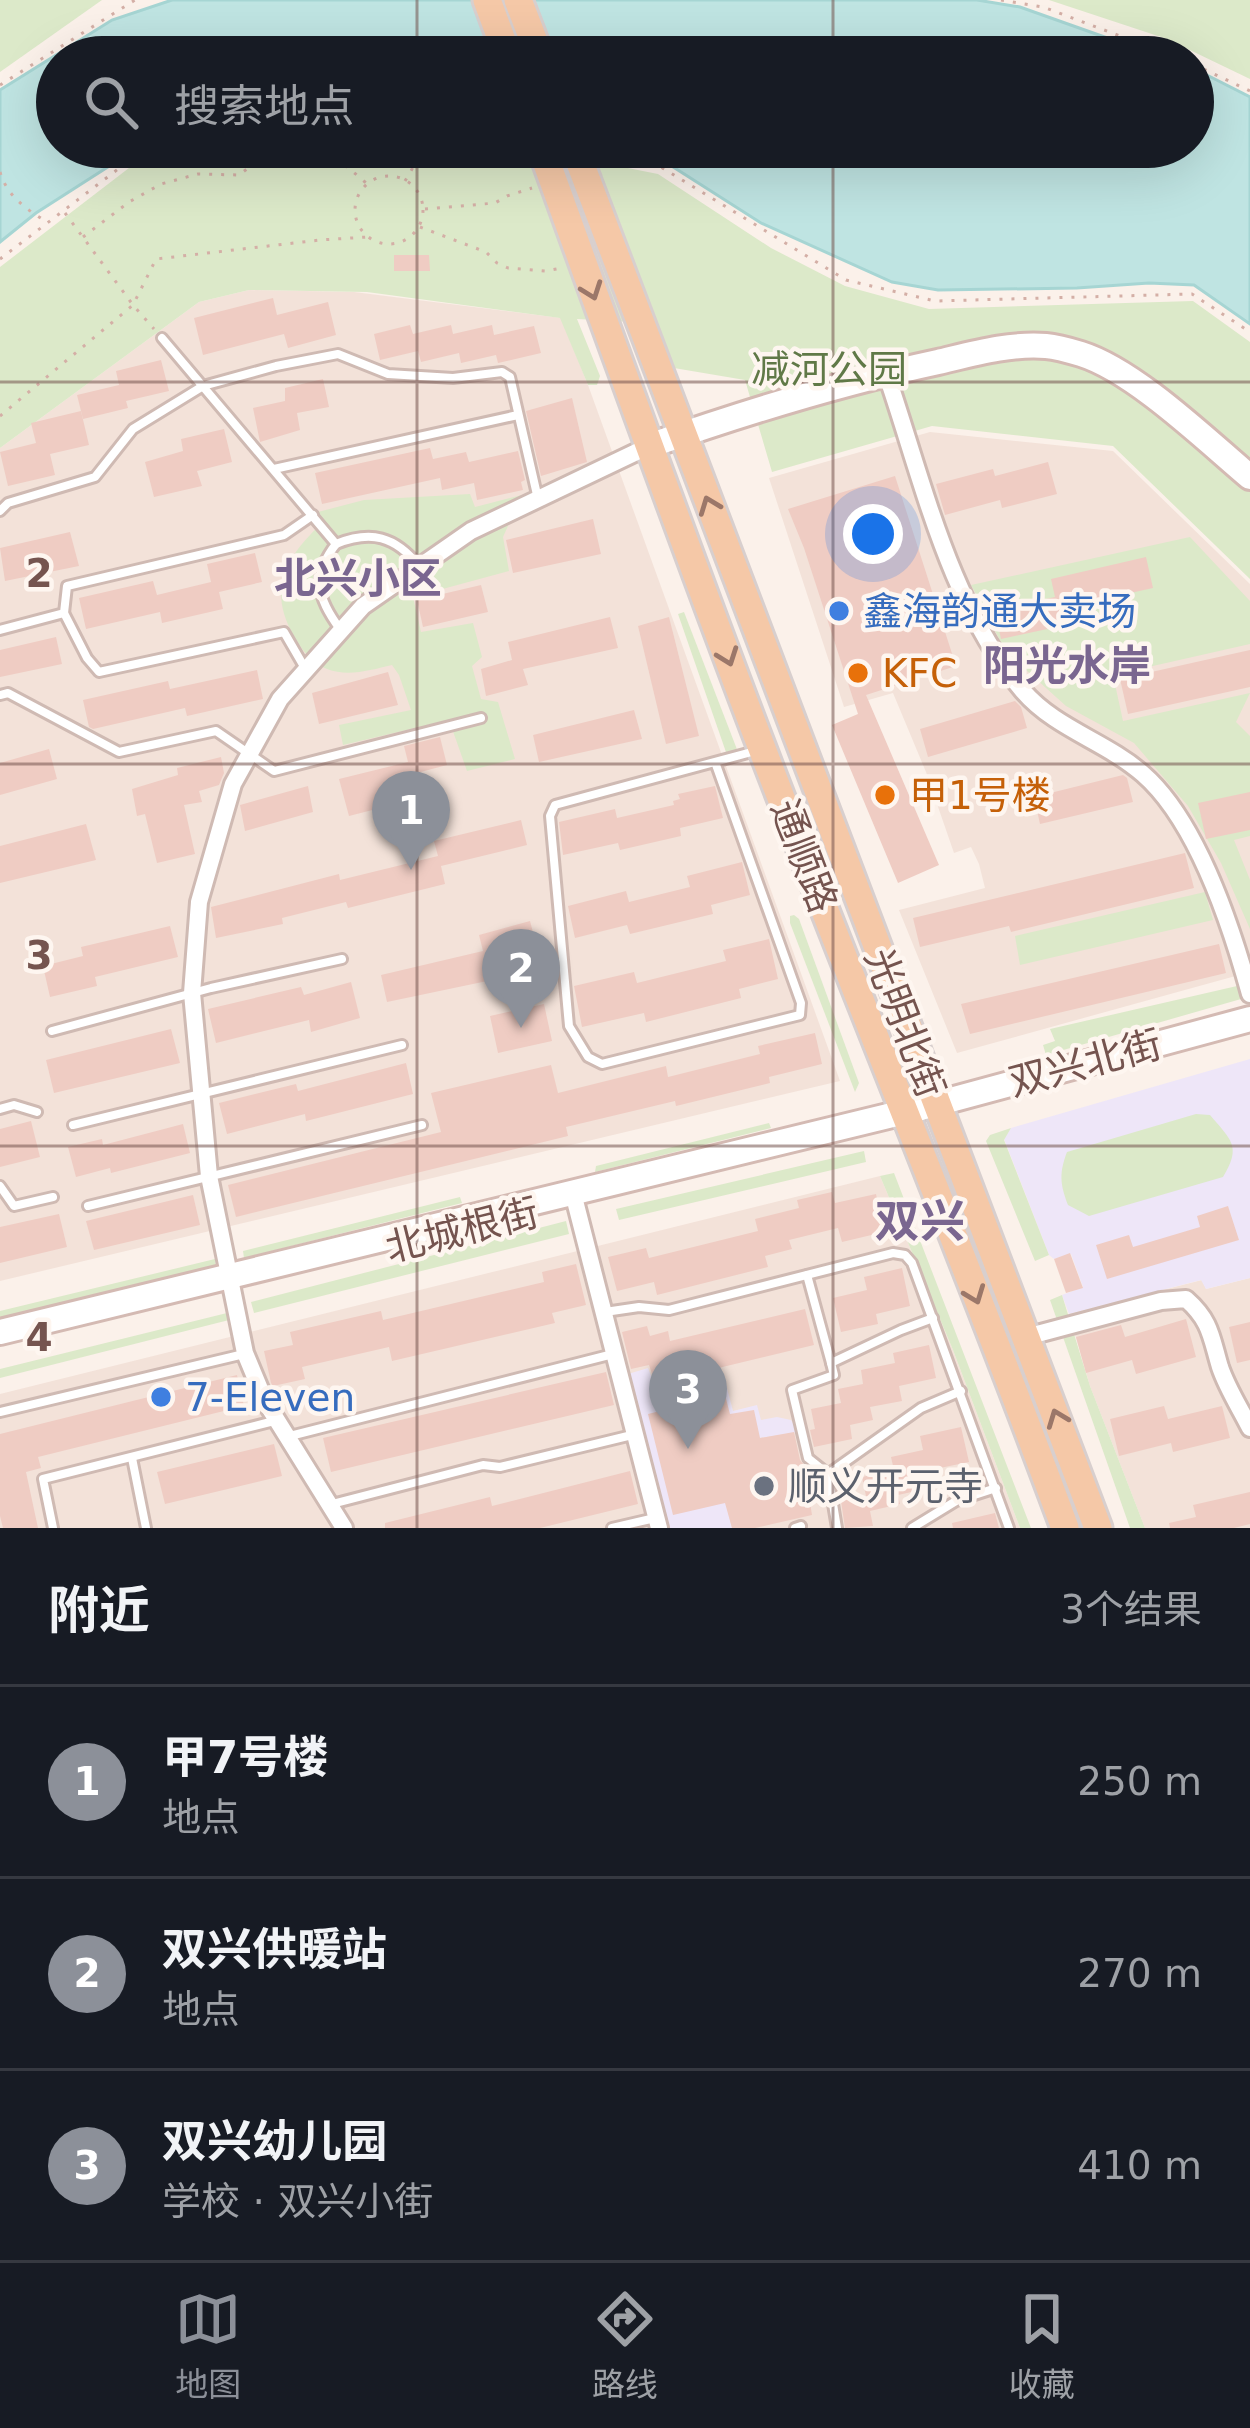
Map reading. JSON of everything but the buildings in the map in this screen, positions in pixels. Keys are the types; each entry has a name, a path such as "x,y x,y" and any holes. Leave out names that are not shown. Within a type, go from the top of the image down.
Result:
{"main road":[{"path":"487,0 500,36"},
{"path":"518,0 532,36"},
{"name":"通顺路","path":"543,168 544,184 649,446 762,749 922,1113 1065,1528"},
{"name":"光明北街","path":"582,168 682,434 922,1113 1026,1337 1098,1528"}],"street":[{"path":"344,1528 265,1401 245,1353 209,1176 192,993 199,902 233,784 280,699 363,606 471,531 649,446 886,373 997,349 1046,346 1085,355 1176,414 1250,477"},
{"path":"886,373 938,534 973,616 1023,691 1052,718 1143,774 1185,824 1239,954 1250,994"},
{"name":"双兴北街","path":"922,1113 1250,1019"},
{"name":"双兴北街","path":"922,1113 1250,1032"},
{"name":"北城根街","path":"0,1332 229,1282 922,1113"},
{"path":"574,1198 658,1523"},
{"name":"北城根街","path":"0,1345 229,1282"},
{"path":"1026,1337 1160,1301 1186,1299 1203,1313 1221,1370 1250,1428"}],"lane":[{"path":"162,338 336,544"},
{"path":"0,512 8,503 95,477 134,429 203,386 338,354 388,374 453,378 502,372 510,377 538,499"},
{"path":"274,469 519,415"},
{"path":"306,670 284,632 99,672 64,613 67,586 284,535 313,515"},
{"path":"341,630 328,613 319,581 326,557 336,544 354,536 383,538 406,551 419,567"},
{"path":"0,630 64,613"},
{"path":"0,695 8,693 119,752 216,731 274,771 481,718"},
{"path":"715,762 801,1003 800,1016 602,1064 588,1057 569,1026 550,815 555,805 762,749"},
{"path":"52,1031 343,959"},
{"path":"73,1126 402,1045"},
{"path":"0,1109 14,1105 37,1112"},
{"path":"88,1206 422,1125"},
{"path":"0,1186 14,1206 53,1197"},
{"path":"603,1312 639,1306 669,1310 893,1252 905,1255 961,1391 1009,1528"},
{"path":"807,1275 834,1375 792,1390 808,1458 828,1474 837,1528"},
{"path":"831,1363 933,1318"},
{"path":"0,1412 245,1353"},
{"path":"53,1528 43,1479 614,1354"},
{"path":"828,1474 921,1408 961,1391"},
{"path":"331,1504 635,1434"},
{"path":"132,1458 146,1528"},
{"path":"912,1528 956,1501 996,1488"},
{"path":"612,1528 658,1523"}],"path":[{"path":"78,36 135,0"},
{"path":"1001,0 1043,7 1120,36"},
{"path":"0,85 36,62"},
{"path":"1214,74 1250,91"},
{"path":"0,259 120,168"},
{"path":"82,237 161,184 199,173 239,175 248,168"},
{"path":"350,168 367,184"},
{"path":"405,181 413,168"},
{"path":"663,168 846,280 935,301 1192,294 1250,332"},
{"path":"0,172 22,206 49,224"},
{"path":"388,176 405,181 418,191 423,209 418,226 394,244 368,237 354,214 359,192 388,176"},
{"path":"423,209 495,203 544,184"},
{"path":"64,212 162,338"},
{"path":"418,226 486,253 508,268 546,271 564,267"},
{"path":"0,416 133,305 156,259 368,237"}],"shaded area":[{"path":"249,290 354,292 561,318 840,1081 0,1281 0,448 199,302"},
{"path":"930,432 1113,451 1250,584 1250,972 957,1053 899,910 985,888 979,864 971,847 954,853 893,693 844,707 769,478"},
{"path":"1250,1059 1250,1278 1206,1289 1201,1280 1069,1314 1062,1295 1083,1287 1071,1254 1054,1259 1049,1255 1004,1139 1011,1128"},
{"path":"880,1176 1020,1528 0,1528 0,1394"},
{"path":"1250,1278 1250,1528 1145,1528 1090,1386 1069,1314 1202,1280 1206,1289"},
{"path":"648,1368 652,1378 666,1374 670,1386 723,1373 733,1411 757,1405 761,1420 791,1420 799,1432 740,1441 714,1456 732,1528 670,1528 628,1374"}],"green space":[{"path":"0,0 102,0 51,36 36,36 36,47 0,72"},
{"path":"1049,0 1250,0 1250,79 1214,62 1214,36 1158,36"},
{"name":"减河公园","path":"129,168 628,168 658,174 771,248 845,286 929,309 1193,301 1250,342 1250,579 1113,446 932,426 772,472 745,380 668,367 650,323 577,319 600,376 597,385 588,385 560,318 367,292 249,290 199,302 0,448 0,267"},
{"path":"470,494 475,507 522,495 503,537 509,571 413,597 421,632 473,623 482,657 472,666 481,699 498,702 515,759 467,771 449,720 343,745 339,725 411,710 392,665 360,672 335,671 304,651 282,603 281,588 291,560 323,522 318,512 364,500"},
{"path":"1190,537 1250,601 1250,644 1113,675 1123,721 1250,693 1236,722 1250,736 1250,836 1234,840 1250,880 1250,929 1221,863 1188,806 1134,743 1066,706 1006,652 971,585"},
{"path":"684,612 738,752 727,755 678,614"},
{"path":"1205,892 1213,920 1020,965 1015,936"},
{"path":"794,915 859,1083 855,1092 790,923"},
{"path":"1237,986 1241,999 1046,1055 1043,1045 1055,1041 1050,1029"},
{"path":"1196,1114 1210,1115 1231,1144 1232,1158 1223,1177 1089,1216 1068,1205 1062,1178 1067,1152"},
{"path":"769,1123 771,1128 595,1172 596,1166"},
{"path":"1011,1128 1004,1140 1049,1255 1035,1261 986,1141"},
{"path":"864,1151 866,1162 619,1220 616,1209"},
{"path":"894,1173 1031,1528 1020,1528 880,1176"},
{"path":"460,1197 462,1203 244,1258 243,1251"},
{"path":"566,1221 569,1234 254,1313 251,1302"},
{"path":"215,1259 216,1265 0,1318 0,1311"},
{"path":"1062,1295 1090,1386 1145,1528 1130,1528 1050,1300"},
{"path":"227,1313 229,1320 0,1378 0,1369"}],"water":[{"path":"172,0 977,0 1020,7 1102,36 86,36 112,20"},
{"path":"36,68 36,168 106,168 0,242 0,90"},
{"path":"1214,79 1250,97 1250,324 1194,285 938,290 892,282 761,223 675,168 1214,168"}],"place":[{"name":"鑫海韵通大卖场","path":"839,611"},
{"name":"KFC","path":"858,673"},
{"name":"甲1号楼","path":"885,795"},
{"name":"甲7号楼","path":"411,870"},
{"name":"双兴供暖站","path":"521,1028"},
{"name":"7-Eleven","path":"161,1397"},
{"name":"双兴幼儿园","path":"688,1449"},
{"name":"顺义开元寺","path":"764,1486"}],"district":[{"name":"北兴小区","path":"358,578"},
{"name":"阳光水岸","path":"1067,665"},
{"name":"双兴","path":"920,1221"}]}
